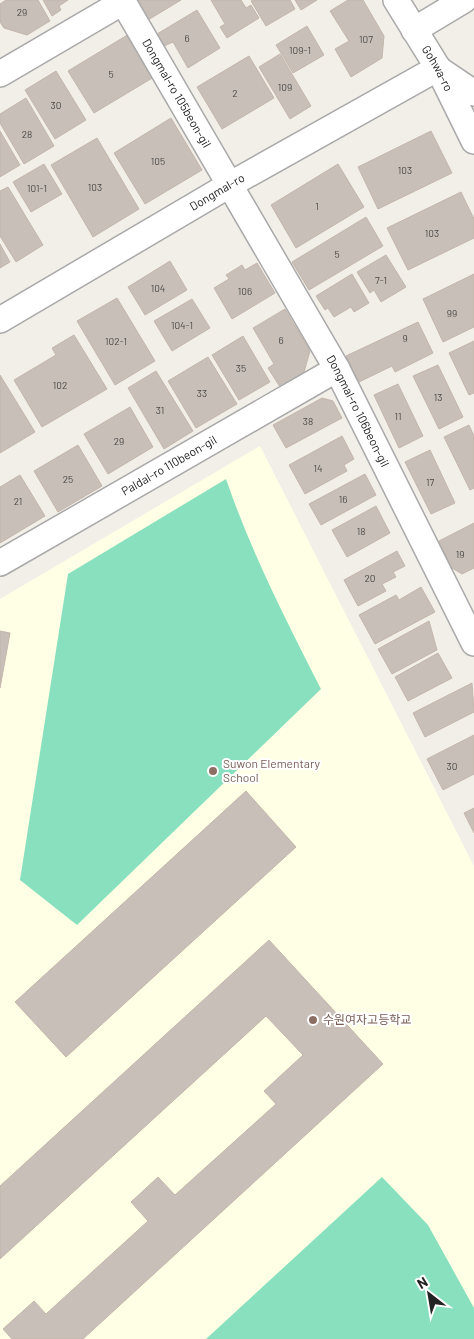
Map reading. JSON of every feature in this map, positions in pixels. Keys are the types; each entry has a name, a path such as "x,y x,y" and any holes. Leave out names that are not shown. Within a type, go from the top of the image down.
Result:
{"street":[{"name":"Gohwa-ro","path":"396,0 438,68 474,141"},
{"path":"414,30 464,0"},
{"path":"0,74 122,1"},
{"name":"Dongmal-ro 105beon-gil","path":"122,1 231,184"},
{"path":"438,68 474,93"},
{"name":"Dongmal-ro","path":"0,320 231,184 438,68"},
{"name":"Dongmal-ro 106beon-gil","path":"231,184 337,369 465,602 474,642"},
{"name":"Paldal-ro 110beon-gil","path":"0,563 337,369"}],"shaded area":[{"path":"260,446 474,866 474,1339 0,1339 0,599"}],"green space":[{"path":"226,479 246,533 321,689 77,925 20,880 68,574"},
{"path":"382,1177 428,1225 474,1308 474,1339 206,1339"}],"building":[{"path":"6,0 38,0 50,21 27,35 4,28 0,22 0,4"},
{"path":"43,0 68,0 59,6 61,10 52,16"},
{"path":"136,0 181,0 148,20"},
{"path":"211,0 241,0 246,8 251,5 259,18 227,38 220,27 225,24"},
{"path":"290,0 295,9 266,26 251,1"},
{"path":"295,0 317,0 301,10"},
{"path":"348,0 363,0 384,36 382,58 351,77 335,49 349,41 330,11"},
{"path":"197,10 220,48 188,68 173,42 164,46 157,34"},
{"path":"307,26 324,55 293,73 276,45"},
{"path":"129,34 154,77 94,113 68,71"},
{"path":"280,54 311,106 290,119 259,67"},
{"path":"249,56 274,98 222,129 197,87"},
{"path":"56,71 86,120 55,139 25,90"},
{"path":"26,98 54,146 24,164 0,123 0,114"},
{"path":"171,118 202,170 145,204 114,153"},
{"path":"0,131 20,165 0,177"},
{"path":"431,131 452,173 378,209 358,167"},
{"path":"97,138 139,209 93,237 51,165"},
{"path":"44,164 62,194 31,212 13,182"},
{"path":"338,164 364,207 296,248 271,205"},
{"path":"8,187 43,245 16,262 0,236 0,191"},
{"path":"461,192 474,219 474,238 408,270 387,228"},
{"path":"366,217 383,246 309,290 292,262"},
{"path":"0,244 10,262 0,268"},
{"path":"386,255 406,287 381,302 374,290 370,293 357,272"},
{"path":"170,261 187,290 145,315 128,287"},
{"path":"257,263 275,293 232,319 214,288 229,279 226,275 242,265 245,270"},
{"path":"352,274 369,303 354,312 351,307 334,317 328,308 325,310 316,296"},
{"path":"474,274 474,327 443,342 423,299"},
{"path":"117,298 155,361 115,385 77,321"},
{"path":"192,299 210,328 172,351 154,321"},
{"path":"285,309 310,351 304,372 280,387 268,368 274,364 253,328"},
{"path":"418,322 433,353 395,372 392,366 359,382 346,356"},
{"path":"74,335 107,389 42,427 14,380 56,355 52,348"},
{"path":"243,336 270,382 239,400 212,355"},
{"path":"474,341 474,393 469,395 449,353"},
{"path":"208,357 237,404 196,428 168,381"},
{"path":"438,365 463,417 439,429 413,376"},
{"path":"156,371 193,431 164,449 128,388"},
{"path":"0,375 35,432 0,453"},
{"path":"398,384 423,436 399,448 374,395"},
{"path":"322,398 333,401 342,418 286,448 273,425"},
{"path":"130,407 153,447 108,474 84,434"},
{"path":"469,425 474,436 474,488 470,490 444,437"},
{"path":"342,436 354,459 344,465 347,471 305,494 289,465"},
{"path":"78,445 102,486 58,512 34,471"},
{"path":"430,450 455,503 431,514 405,462"},
{"path":"365,474 376,495 321,525 309,504"},
{"path":"20,475 45,516 0,543 0,487"},
{"path":"376,506 390,533 347,557 332,530"},
{"path":"474,523 474,568 462,574 452,568 439,541"},
{"path":"397,551 405,566 393,572 396,577 382,584 386,591 358,606 344,580"},
{"path":"421,587 435,612 375,644 359,615 396,595 399,600"},
{"path":"429,621 437,650 392,674 378,649"},
{"path":"0,631 10,633 0,688"},
{"path":"438,653 452,678 408,701 395,677"},
{"path":"472,683 474,712 425,737 413,713"},
{"path":"474,735 474,774 443,790 427,759"},
{"path":"246,791 296,847 66,1057 15,1002"},
{"path":"474,808 474,833 464,813"},
{"path":"269,940 383,1064 83,1339 12,1339 3,1329 34,1301 46,1314 148,1221 131,1202 158,1177 175,1195 276,1104 264,1091 303,1055 266,1016 0,1259 0,1186"}],"place":[{"name":"Suwon Elementary School","path":"213,771"},
{"name":"수원여자고등학교","path":"313,1020"}]}
